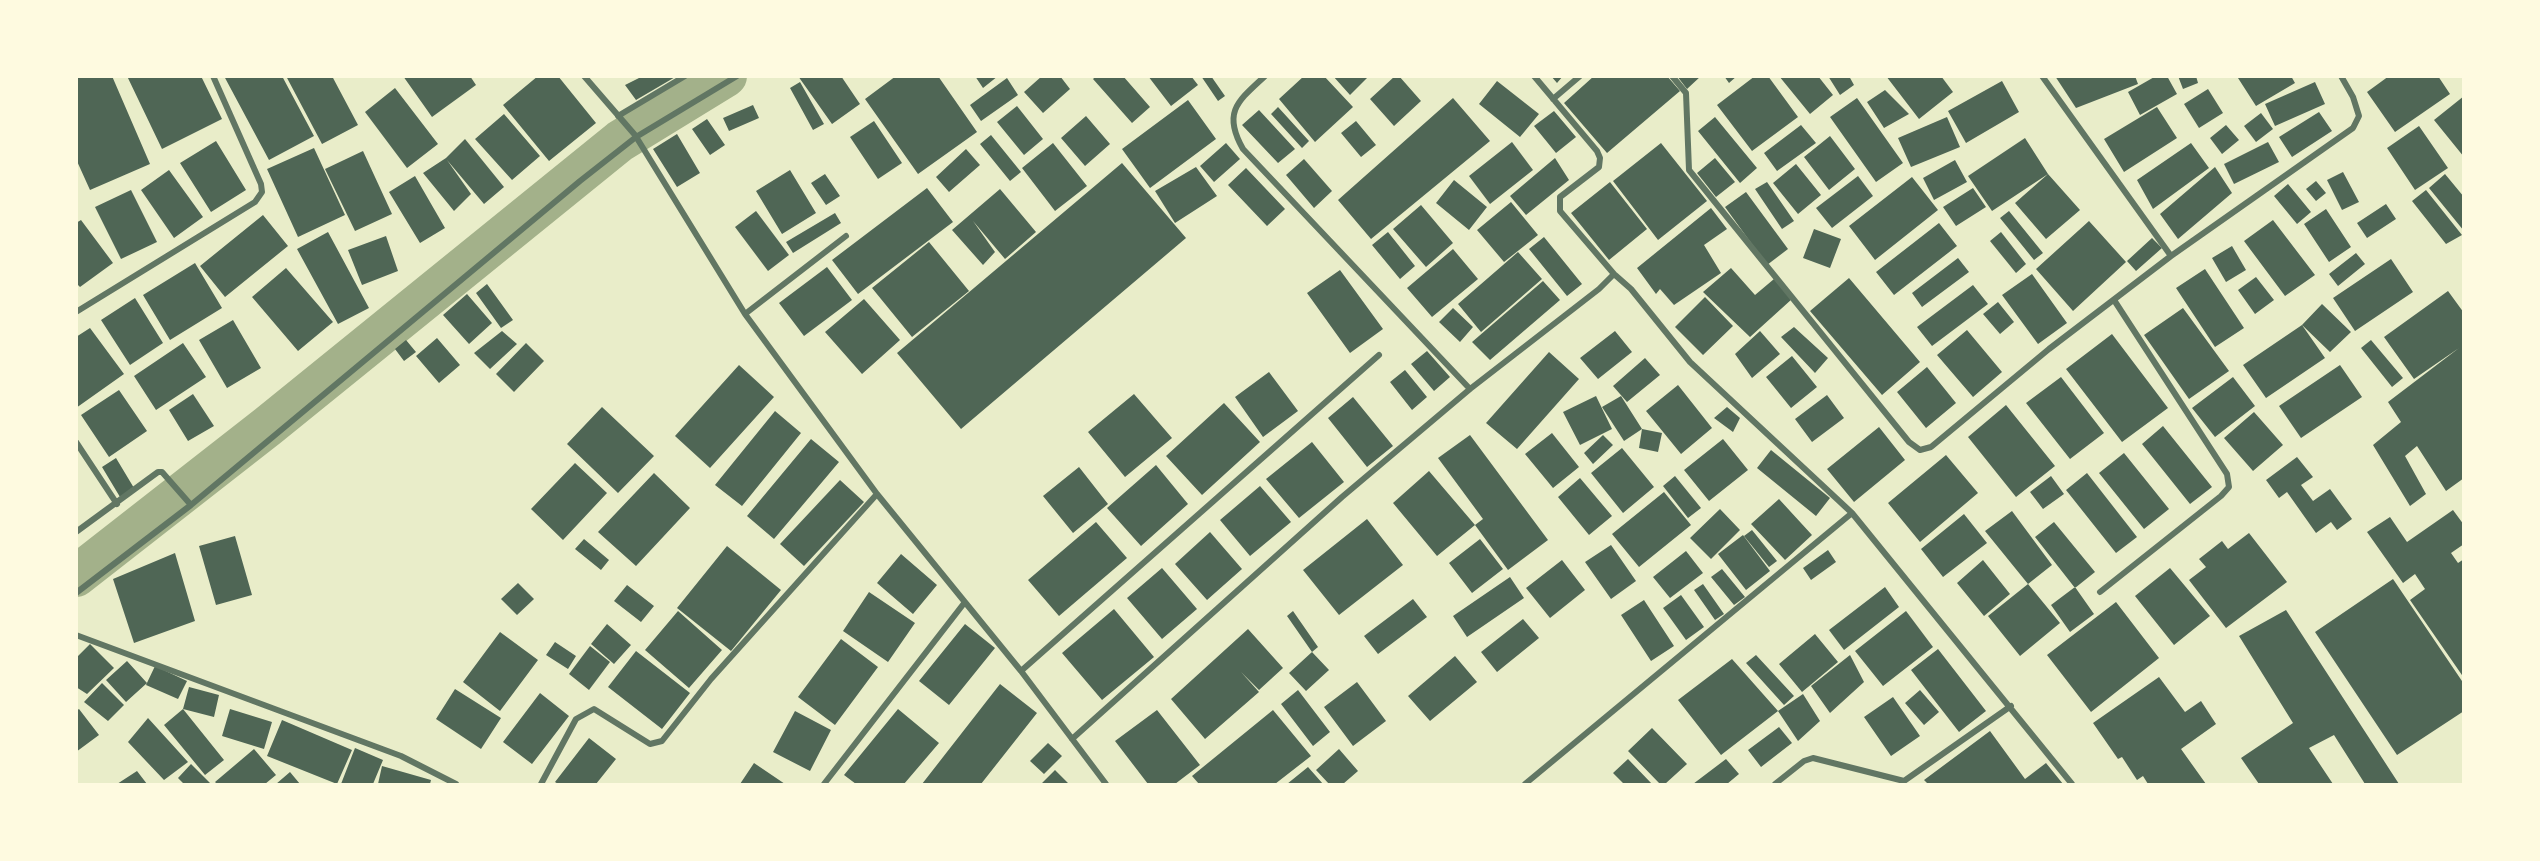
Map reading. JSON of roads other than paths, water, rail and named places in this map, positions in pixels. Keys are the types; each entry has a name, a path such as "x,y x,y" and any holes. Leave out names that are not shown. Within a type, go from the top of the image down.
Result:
{"street":[{"path":"76,312 255,202 262,192 261,184 213,76"},
{"path":"584,76 636,136 745,314 877,494 1021,671 1106,784"},
{"path":"618,116 685,76"},
{"path":"76,593 192,505 636,136 737,76"},
{"path":"1265,76 1238,100 1233,113 1234,133 1243,148 1470,389"},
{"path":"1534,76 1597,151 1600,158 1599,167 1560,197 1560,211 1614,274 1631,289 1690,362 1852,513 2011,706 2072,784"},
{"path":"1553,99 1580,76"},
{"path":"1672,76 1686,93 1689,170 1761,262 1909,442 1920,450 1931,447 2049,349 2170,256 2353,128 2359,116 2353,97 2340,76"},
{"path":"2042,76 2170,256"},
{"path":"745,314 846,236"},
{"path":"1072,739 1342,497 1470,389 1599,289 1614,274"},
{"path":"2100,592 2221,496 2229,487 2227,474 2114,300"},
{"path":"1021,671 1379,355"},
{"path":"76,442 117,504"},
{"path":"76,532 117,504 155,473 162,472 192,505"},
{"path":"541,784 576,719 584,712 594,709 650,744 662,741 711,679 877,494"},
{"path":"1525,784 1852,513"},
{"path":"825,784 965,602"},
{"path":"76,635 401,756 456,784"},
{"path":"1775,784 1804,761 1813,758 1904,781 2011,706"}],"waterway":[{"path":"76,576 268,426 620,141 726,76"}]}
